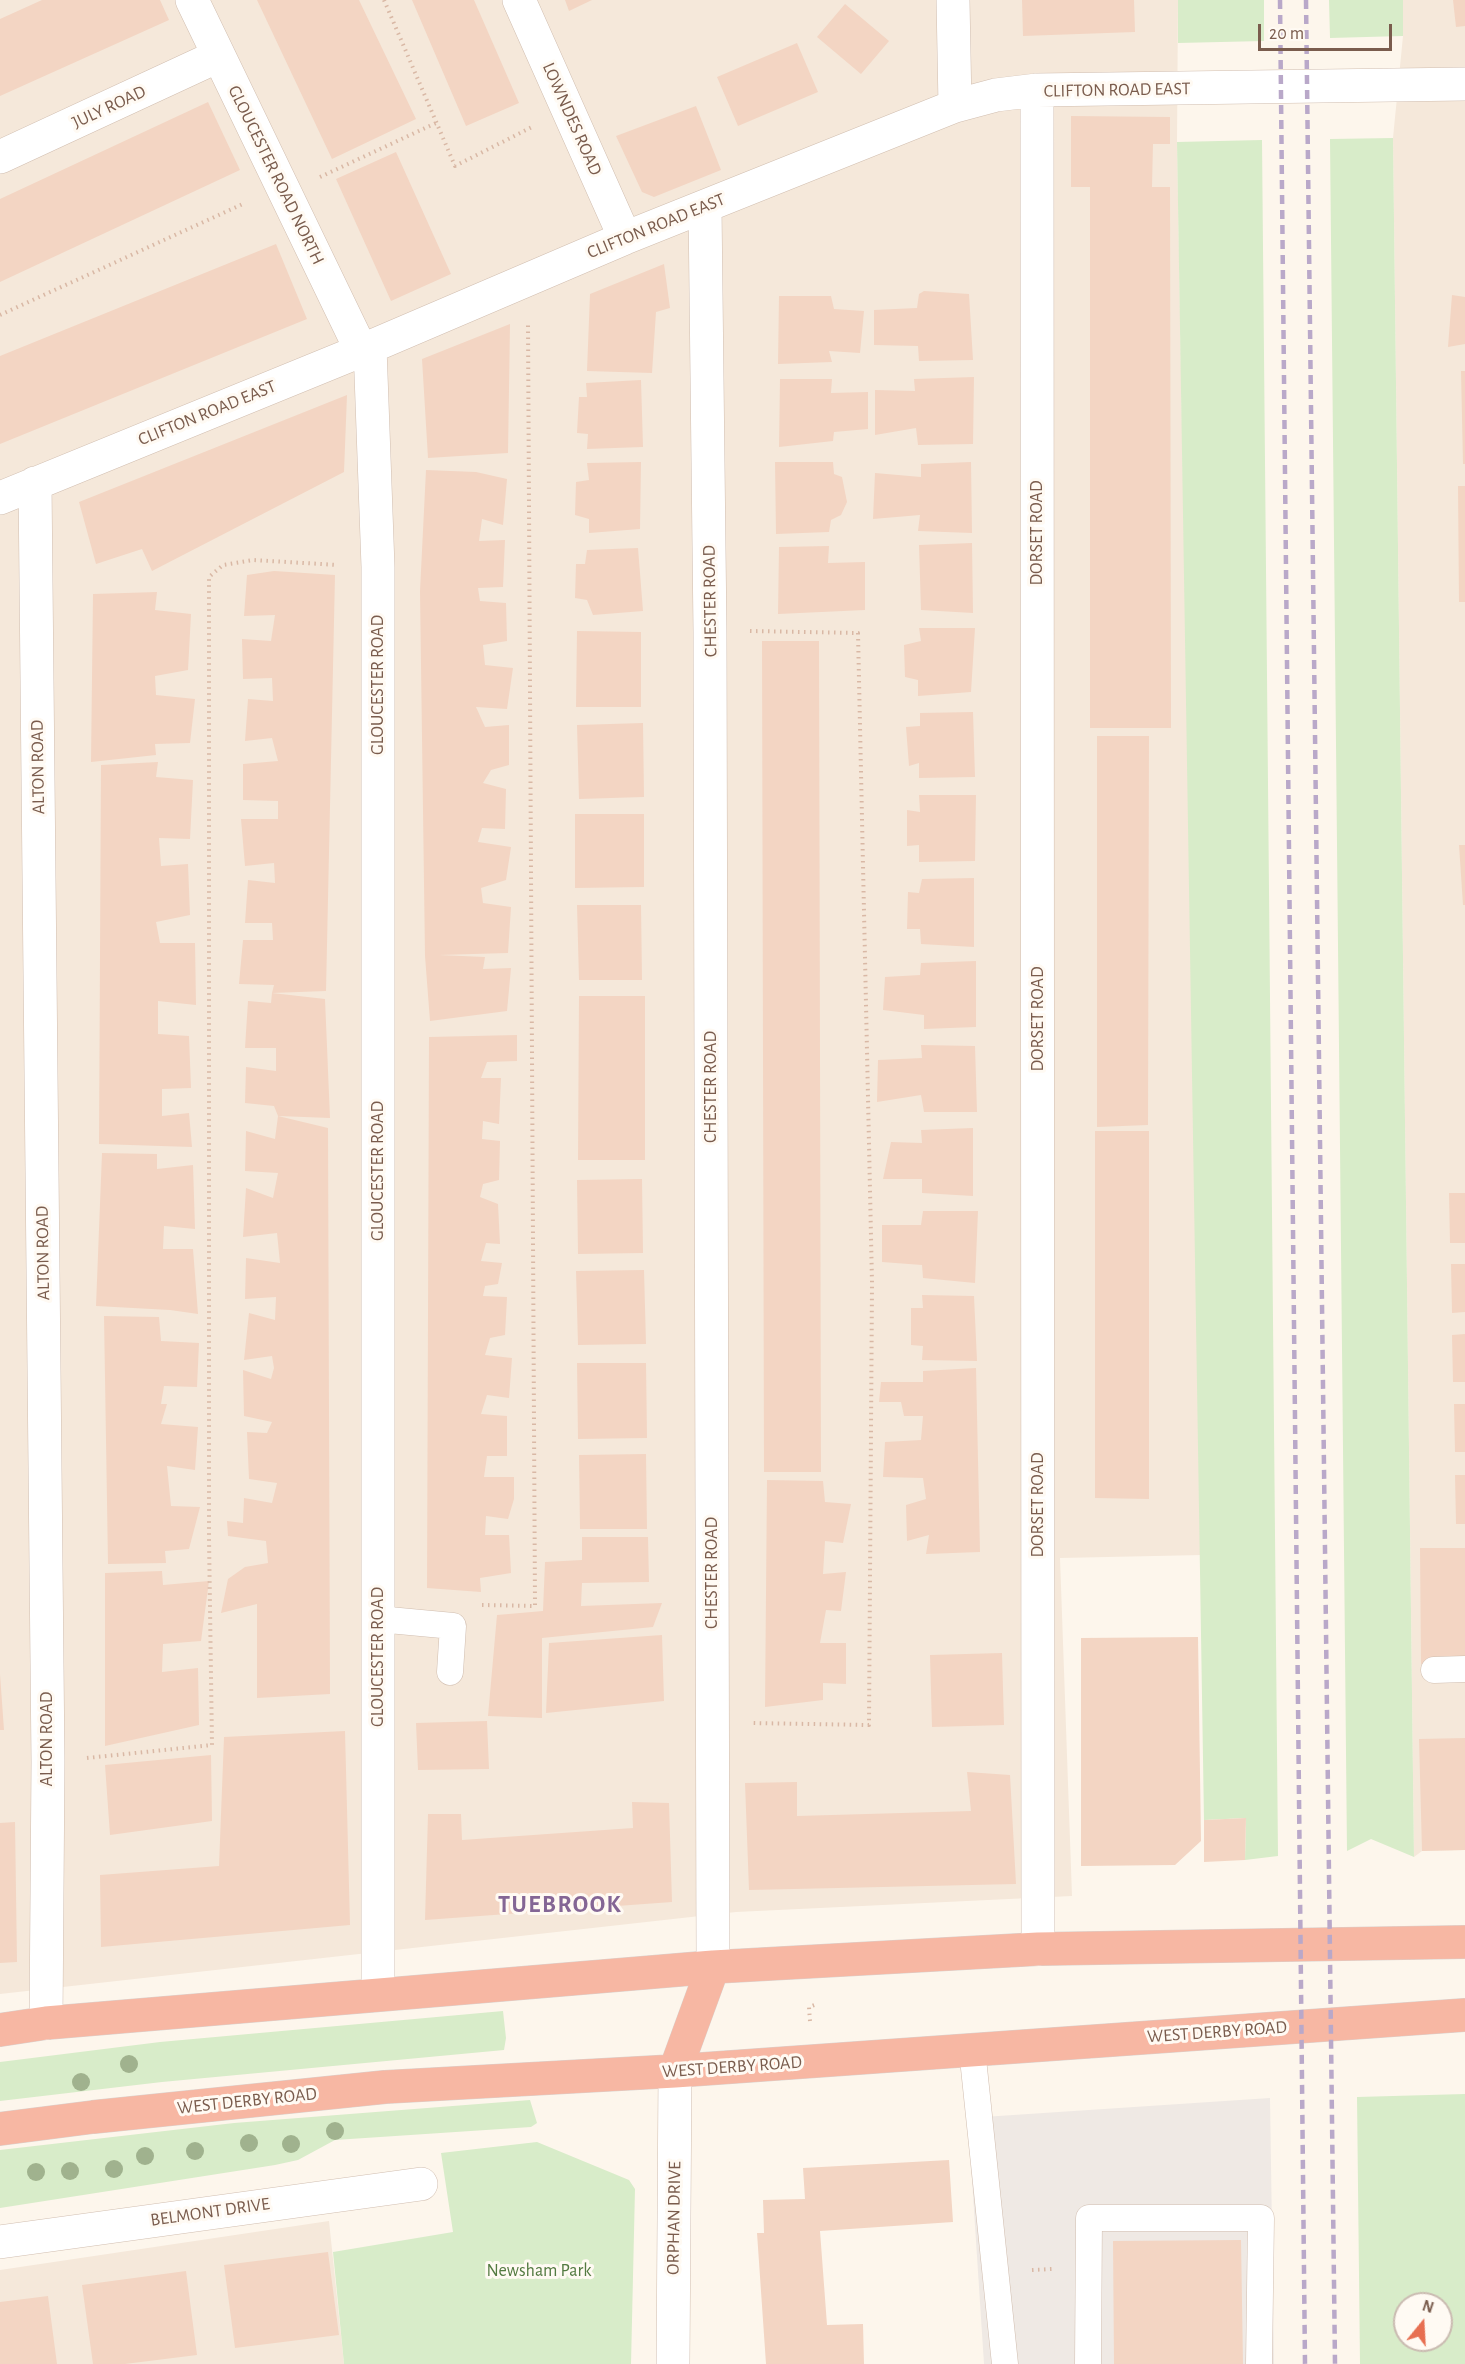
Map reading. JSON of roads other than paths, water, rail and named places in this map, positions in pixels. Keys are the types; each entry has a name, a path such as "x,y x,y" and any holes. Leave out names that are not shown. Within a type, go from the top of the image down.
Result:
{"highway":[{"path":"0,2030 46,2023 713,1967 1038,1949 1465,1942"},
{"path":"675,2071 713,1967"},
{"name":"WEST DERBY ROAD","path":"0,2129 93,2117 385,2087 675,2071 1465,2015"}],"street":[{"name":"GLOUCESTER ROAD NORTH","path":"192,0 340,307 366,349"},
{"name":"LOWNDES ROAD","path":"519,0 625,238"},
{"path":"953,0 955,106"},
{"name":"JULY ROAD","path":"0,158 218,56"},
{"name":"CLIFTON ROAD EAST","path":"0,498 366,349 625,238 955,106 996,95 1037,90 1342,88 1465,84"},
{"name":"DORSET ROAD","path":"1037,90 1038,1949"},
{"name":"CHESTER ROAD","path":"705,207 710,632 713,1967"},
{"name":"GLOUCESTER ROAD","path":"366,349 378,567 378,1994"},
{"name":"ALTON ROAD","path":"35,483 48,1762 46,2023"},
{"name":"ORPHAN DRIVE","path":"673,2364 675,2071"},
{"name":"BELMONT DRIVE","path":"0,2242 421,2184"}],"lane":[{"path":"378,1619 453,1626 450,1672"},
{"path":"1434,1670 1465,1669"},
{"path":"972,2049 1005,2364"},
{"path":"1088,2364 1089,2218 1261,2218 1259,2364"}],"railway":[{"path":"1280,0 1305,2364"},
{"path":"1306,0 1335,2364"}],"district":[{"name":"TUEBROOK","path":"560,1905"}],"park label":[{"name":"Newsham Park","path":"539,2271"}]}
